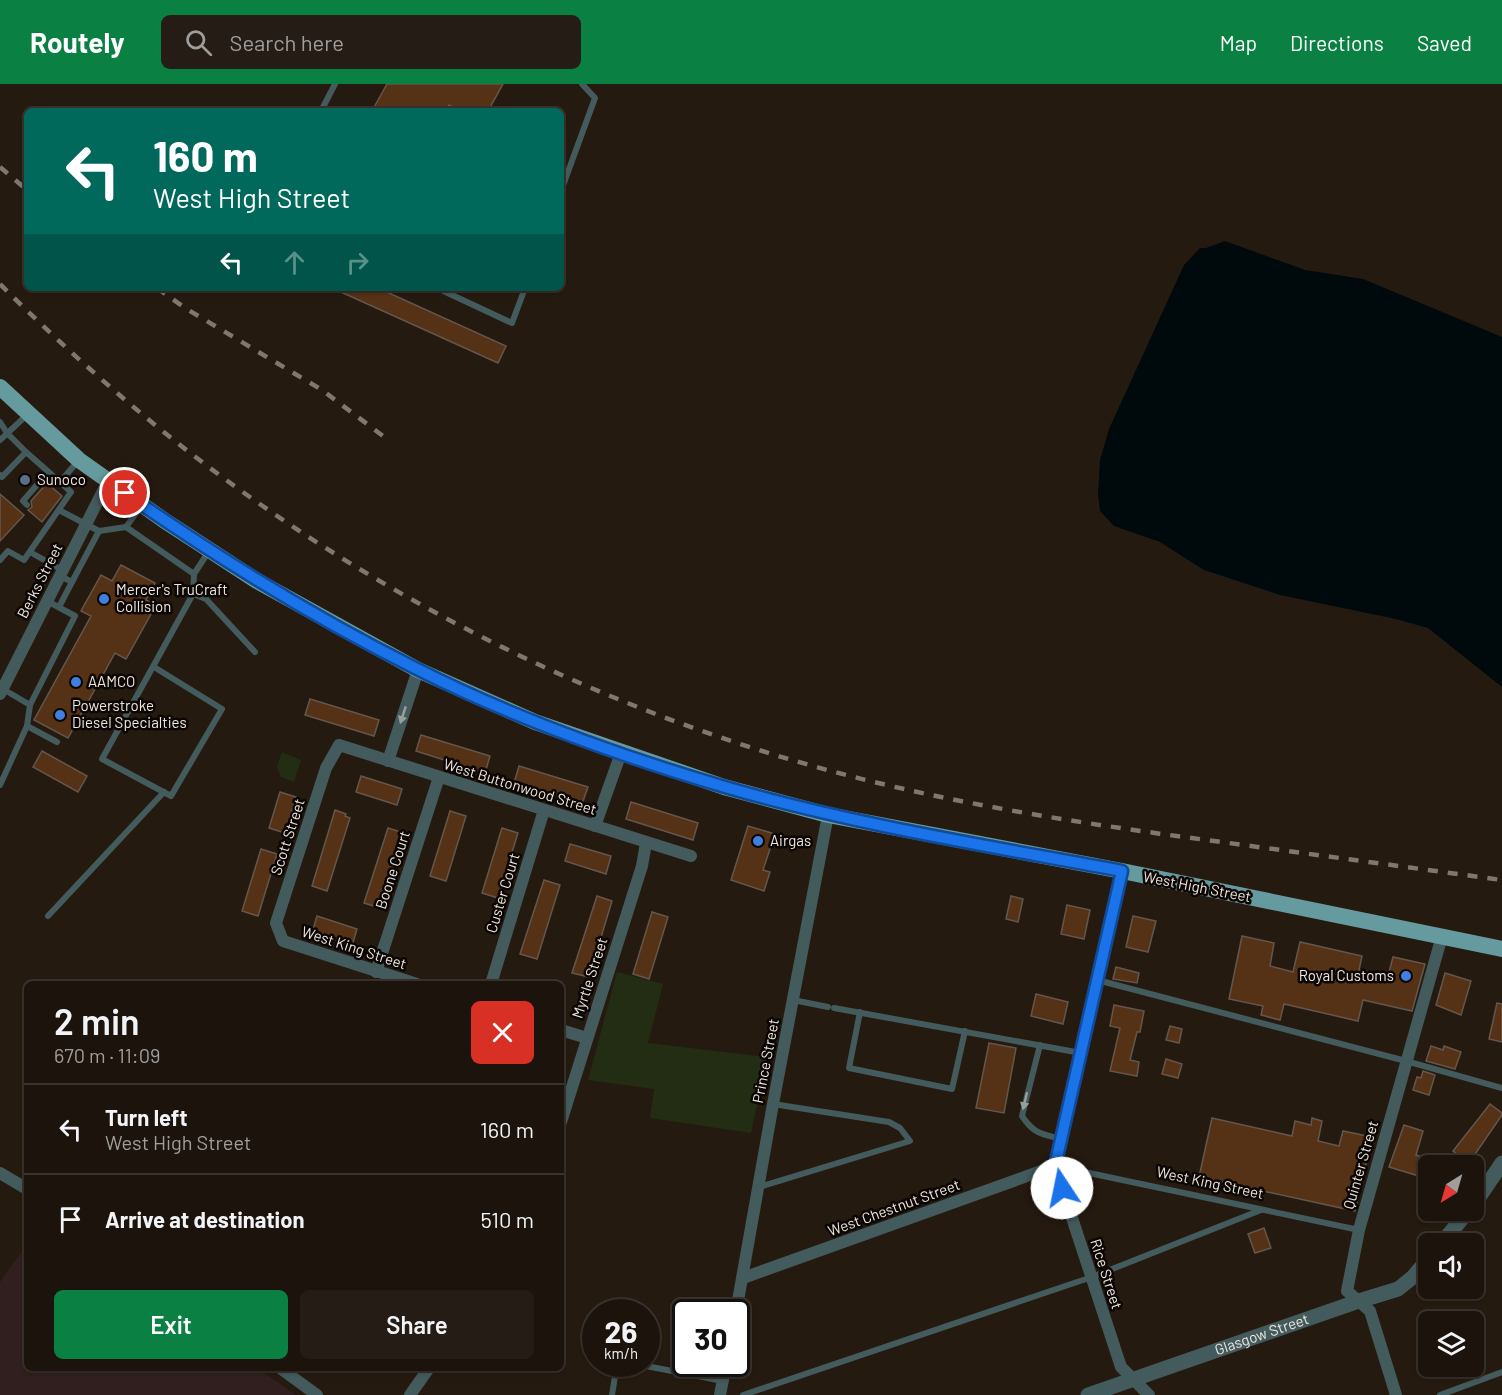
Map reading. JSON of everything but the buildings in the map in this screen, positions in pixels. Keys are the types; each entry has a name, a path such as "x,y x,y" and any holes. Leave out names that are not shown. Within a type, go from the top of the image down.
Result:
{"main road":[{"name":"West High Street","path":"2,394 28,413 79,460 257,582 418,670 535,722 724,787 828,815 1122,871 1502,949"}],"street":[{"name":"Berks Street","path":"1,692 108,481"},
{"path":"388,761 418,670"},
{"name":"West Buttonwood Street","path":"339,745 691,856"},
{"name":"Scott Street","path":"283,941 276,923 326,768 339,745"},
{"path":"595,826 621,753"},
{"name":"Boone Court","path":"376,972 439,777"},
{"name":"Custer Court","path":"492,981 544,810"},
{"name":"Prince Street","path":"739,1299 828,815"},
{"name":"Myrtle Street","path":"564,1112 642,866 646,843"},
{"path":"1055,1166 1122,871"},
{"name":"Quinter Street","path":"1396,1395 1370,1311 1347,1291 1359,1230 1442,936"},
{"name":"West King Street","path":"283,941 407,981"},
{"path":"564,1031 587,1038"},
{"path":"1484,1190 1502,1163"},
{"name":"Rice Street","path":"1055,1166 1121,1367 1149,1395"},
{"name":"West Chestnut Street","path":"743,1278 1055,1166"},
{"path":"0,1173 24,1187"},
{"path":"1450,1233 1460,1221"},
{"name":"Glasgow Street","path":"1088,1395 1398,1289 1418,1271"},
{"path":"284,1371 317,1395"},
{"path":"410,1395 427,1371"},
{"path":"720,1395 724,1377"}],"lane":[{"path":"323,108 335,84"},
{"path":"564,183 595,98 582,84"},
{"path":"444,291 512,322 524,291"},
{"path":"0,440 28,413"},
{"path":"0,422 7,433 26,452 71,492 47,521 24,560 8,551 0,560"},
{"path":"0,475 2,477 26,452"},
{"path":"60,482 79,460"},
{"path":"27,505 23,501 33,494 48,472"},
{"path":"126,527 142,505"},
{"path":"56,511 99,531 126,527 194,574"},
{"path":"59,607 99,531"},
{"path":"154,667 222,709 171,796 102,759 193,594 194,574 210,551"},
{"path":"30,552 72,582"},
{"path":"193,594 206,599 255,652"},
{"path":"0,786 27,726 30,705 75,616 47,601"},
{"path":"1,692 30,705"},
{"path":"27,726 57,742"},
{"path":"48,916 165,792"},
{"path":"1097,980 1502,1088"},
{"path":"793,1000 1081,1053"},
{"path":"860,1012 849,1068 952,1089 965,1031"},
{"path":"1040,1045 1022,1116 1030,1128 1038,1133 1061,1139"},
{"path":"759,1187 910,1141 900,1128 888,1122 773,1104"},
{"name":"West King Street","path":"1055,1166 1359,1230"},
{"path":"743,1395 1092,1277 1261,1209"},
{"path":"660,1369 723,1381"},
{"path":"1440,1395 1502,1372"},
{"path":"612,1395 615,1377"}],"shaded area":[{"path":"1225,241 1305,270 1363,279 1502,337 1502,687 1428,628 1396,619 1280,595 1204,570 1160,542 1114,526 1100,511 1098,495 1100,460 1109,429 1184,265 1200,248"},
{"path":"24,1248 24,1371 261,1371 296,1395 0,1395 0,1282"}],"green space":[{"path":"282,752 301,760 294,782 281,777 277,767"},
{"path":"617,972 663,984 648,1043 767,1057 751,1133 650,1118 654,1089 588,1080"}],"railway":[{"path":"0,167 24,187"},
{"path":"0,284 88,367 180,445 256,501 335,554 416,602 500,646 586,686 674,721 763,751 854,777 988,806 1123,828 1502,880"},
{"path":"161,291 185,308 322,390 387,439"}],"place":[{"name":"Sunoco","path":"25,480"},
{"name":"Mercer's TruCraft Collision","path":"104,599"},
{"name":"AAMCO","path":"76,682"},
{"name":"Powerstroke Diesel Specialties","path":"60,715"},
{"name":"Airgas","path":"758,841"},
{"name":"Royal Customs","path":"1406,976"}],"route":[{"path":"125,493 257,582 418,670 535,722 724,787 828,815 1122,871 1055,1166 1062,1188"}]}
